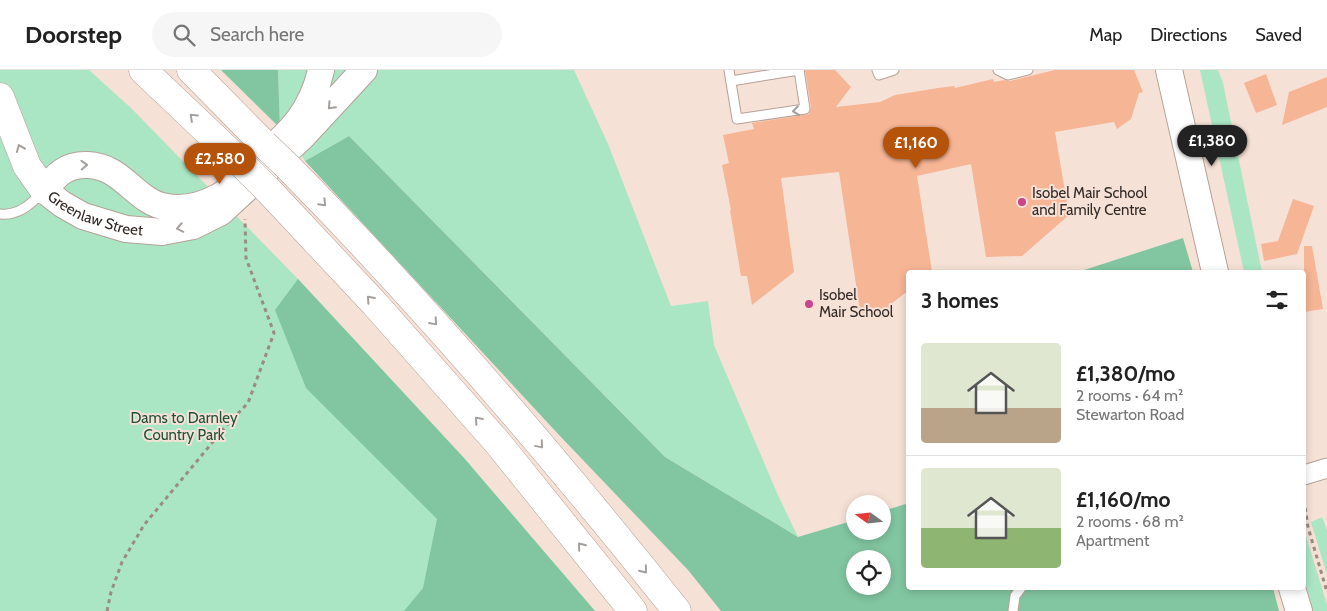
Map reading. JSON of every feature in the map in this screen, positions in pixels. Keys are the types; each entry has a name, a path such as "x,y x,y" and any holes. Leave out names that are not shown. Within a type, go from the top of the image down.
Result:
{"highway":[{"path":"143,70 242,162 368,296 484,428 633,611"},
{"path":"191,70 289,168 416,301 553,461 677,611"},
{"path":"0,97 27,166 44,190"}],"main road":[{"name":"Greenlaw Street","path":"321,70 317,90 296,125 220,197 193,208 167,208 155,204 112,170 86,165 66,169 56,175 44,190 62,204 83,216 126,230 162,232 193,226 221,212 302,137 364,70"},
{"path":"1169,70 1215,270"},
{"path":"1293,590 1299,611"}],"street":[{"path":"1306,474 1327,468"}],"lane":[{"path":"729,70 737,119 805,109 800,70 731,81"},
{"path":"877,70 879,75 894,70"},
{"path":"998,70 1008,75 1028,70"},
{"path":"0,214 12,214 22,211 38,198 44,190"},
{"path":"1013,611 1015,596 1020,590"}],"path":[{"path":"107,611 111,592 122,562 144,525 226,426 248,403 274,333 246,258 244,213"},
{"path":"1306,514 1308,527 1327,592"}],"green space":[{"name":"Dams to Darnley Country Park","path":"0,70 89,70 130,107 298,279 464,458 595,611 0,611"},
{"path":"221,70 278,70 280,128"},
{"path":"278,70 314,70 280,128"},
{"path":"331,70 349,70 334,91 325,90"},
{"path":"378,70 574,70 608,144 671,306 708,301 714,345 777,493 798,537 665,457 349,136 305,161 301,155 312,140"},
{"path":"1200,70 1218,70 1223,83 1262,270 1244,270"},
{"path":"349,136 665,457 798,537 846,523 846,540 891,540 891,509 906,504 906,590 1274,590 1279,611 721,611 688,570 560,436 305,161"},
{"path":"1183,238 1192,270 1084,270"},
{"path":"298,279 464,458 595,611 404,611 423,588 437,519 306,388 275,310"},
{"path":"1322,517 1327,530 1327,575 1311,522"},
{"path":"1306,536 1327,605 1327,611 1313,611 1306,585"}],"building":[{"name":"Isobel Mair School and Family Centre","path":"805,70 835,70 851,87 836,107 880,102 895,95 954,86 955,88 993,79 994,82 1010,81 1055,70 1134,70 1143,92 1139,93 1131,119 1117,129 1114,122 1055,132 1069,215 1022,256 986,257 971,164 917,176 932,270 906,270 906,292 891,304 891,309 888,313 882,318 874,319 860,311 839,172 781,178 794,272 752,305 747,276 741,276 722,165 729,163 723,135 754,129 752,123 809,114 811,108"},
{"path":"1266,74 1277,105 1256,113 1244,83"},
{"path":"1327,77 1327,107 1282,125 1289,92"},
{"path":"1293,199 1314,206 1297,254 1264,261 1261,244 1278,241"},
{"path":"1304,246 1312,246 1323,309 1306,312 1306,270 1304,270"}],"place":[{"name":"Isobel Mair School and Family Centre","path":"1022,202"},
{"name":"Isobel Mair School","path":"809,304"}]}
